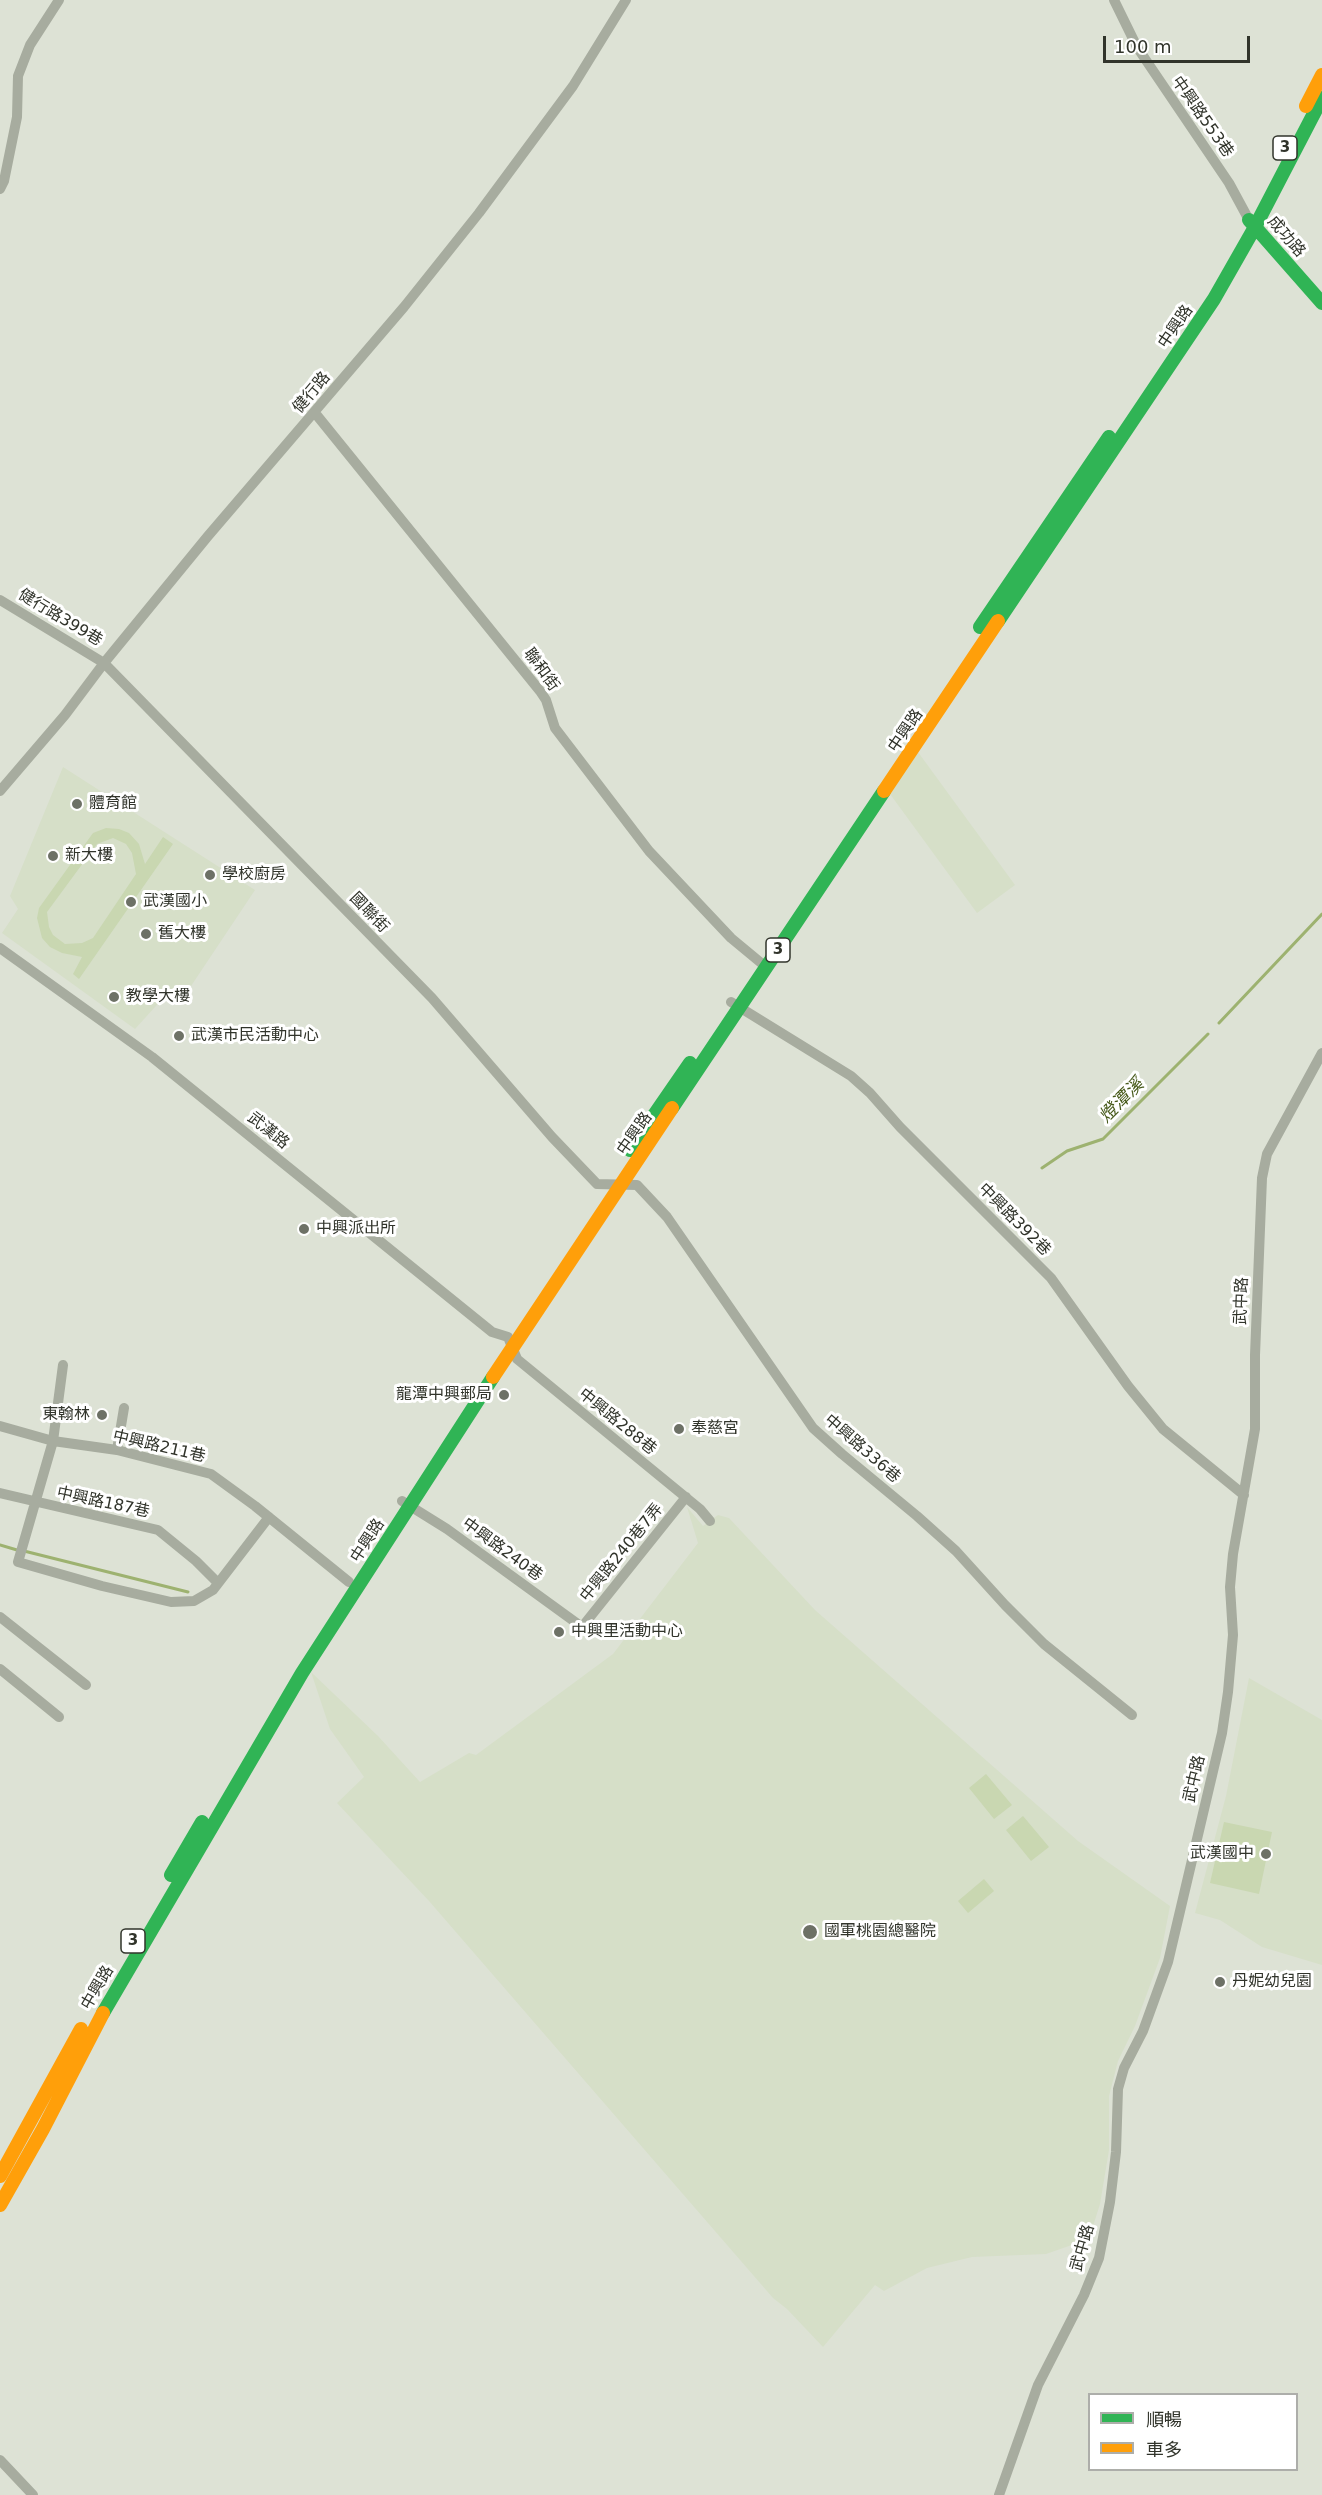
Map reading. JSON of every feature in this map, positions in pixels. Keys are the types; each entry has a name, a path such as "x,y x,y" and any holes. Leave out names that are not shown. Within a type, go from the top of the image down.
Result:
{"main road":[{"name":"中興路","path":"1252,224 1322,75"},
{"name":"中興路","path":"0,2205 43,2129 104,2011 242,1772 406,1504 614,1186 657,1109 736,1004 1006,587 1139,394 1252,224 1322,98"},
{"name":"成功路","path":"1252,224 1322,303"},
{"name":"中興路","path":"0,2176 95,2003 229,1775 349,1582 406,1504"}],"street":[{"path":"0,189 4,181 17,117 18,76 30,45 59,0"},
{"name":"健行路","path":"0,791 65,715 104,663 208,536 404,307 479,213 573,87 626,0"},
{"name":"中興路553巷","path":"1114,0 1137,47 1229,183 1252,224"},
{"name":"聯和街","path":"315,413 540,691 546,700 555,728 642,843 731,938 762,964"},
{"name":"健行路399巷","path":"0,600 104,663"},
{"name":"國聯街","path":"104,663 432,998 552,1137 597,1184 614,1186"},
{"name":"武漢路","path":"0,948 152,1057 492,1332 510,1342"},
{"name":"中興路392巷","path":"736,1004 851,1076 870,1093 900,1127 1051,1278 1128,1386 1163,1429 1244,1495"},
{"name":"武中路","path":"999,2495 1038,2385 1084,2295 1099,2258 1112,2192 1118,2089 1124,2068 1143,2031 1168,1962 1222,1732 1233,1635 1230,1587 1232,1565 1255,1430 1255,1355 1262,1178 1267,1154 1322,1053"},
{"name":"中興路336巷","path":"614,1186 637,1185 667,1217 813,1428 956,1551 1044,1644 1132,1715"},
{"name":"中興路288巷","path":"510,1342 517,1359 686,1497 710,1521"},
{"path":"63,1365 53,1441 20,1554 102,1586 171,1602 194,1601 207,1595 269,1517"},
{"path":"117,1450 124,1408"},
{"name":"中興路211巷","path":"0,1426 53,1441 117,1450 211,1474 269,1517 349,1582"},
{"name":"中興路187巷","path":"0,1493 158,1530 218,1582"},
{"name":"中興路240巷7弄","path":"582,1627 686,1497"},
{"name":"中興路240巷","path":"406,1504 447,1529 582,1627"},
{"path":"0,1617 86,1685"},
{"path":"0,1669 58,1717"},
{"path":"0,2460 33,2495"}],"shaded area":[{"path":"918,752 1015,885 977,913 890,794"},
{"name":"武漢國小","path":"63,767 255,890 179,1004 165,996 135,1029 2,933 18,909 10,896"},
{"path":"106,828 129,833 139,844 145,864 163,837 173,844 79,979 73,974 82,957 62,953 50,947 42,938 37,918 39,908 93,833","holes":["113,838 126,844 132,853 136,874 93,938 82,943 65,944 53,935 49,927 47,912 97,844"]},
{"name":"國軍桃園總醫院","path":"687,1507 703,1526 718,1515 729,1518 815,1610 1078,1841 1170,1906 1160,1958 1135,2026 1118,2061 1109,2096 1109,2150 1100,2204 1089,2239 1046,2254 972,2257 927,2268 884,2291 875,2285 823,2347 787,2309 773,2298 429,1901 337,1803 364,1777 330,1729 311,1672 378,1736 420,1782 469,1753 476,1755 613,1654 698,1543"},
{"name":"武漢國中","path":"1249,1678 1322,1720 1322,1965 1262,1947 1220,1920 1195,1913 1226,1796"},
{"path":"986,1774 1012,1805 994,1819 969,1788"},
{"path":"1023,1816 1049,1847 1031,1861 1006,1830"},
{"path":"1224,1822 1272,1832 1259,1894 1210,1883"},
{"path":"984,1879 994,1891 968,1913 958,1901"}],"waterway":[{"name":"燈潭溪","path":"1219,1023 1322,914"},
{"name":"燈潭溪","path":"1042,1168 1067,1151 1103,1139 1208,1034"},
{"path":"0,1545 17,1550"},
{"path":"24,1551 188,1592"}],"traffic: fast":[{"path":"998,621 1214,299 1255,227 1322,98"},
{"path":"1249,220 1322,303"},
{"path":"980,627 1109,437"},
{"path":"672,1108 884,791"},
{"path":"630,1150 690,1063"},
{"path":"103,2013 302,1673 493,1377"},
{"path":"171,1875 202,1822"}],"traffic: slow":[{"path":"1306,106 1322,75"},
{"path":"884,791 998,621"},
{"path":"493,1377 672,1108"},
{"path":"0,2205 43,2129 103,2013"},
{"path":"0,2176 81,2029"}],"place":[{"name":"體育館","path":"77,804"},
{"name":"新大樓","path":"53,856"},
{"name":"學校廚房","path":"210,875"},
{"name":"武漢國小","path":"131,902"},
{"name":"舊大樓","path":"146,934"},
{"name":"教學大樓","path":"114,997"},
{"name":"武漢市民活動中心","path":"179,1036"},
{"name":"中興派出所","path":"304,1229"},
{"name":"龍潭中興郵局","path":"504,1395"},
{"name":"東翰林","path":"102,1415"},
{"name":"奉慈宮","path":"679,1429"},
{"name":"中興里活動中心","path":"559,1632"},
{"name":"武漢國中","path":"1266,1854"},
{"name":"國軍桃園總醫院","path":"810,1932"},
{"name":"丹妮幼兒園","path":"1220,1982"}]}
